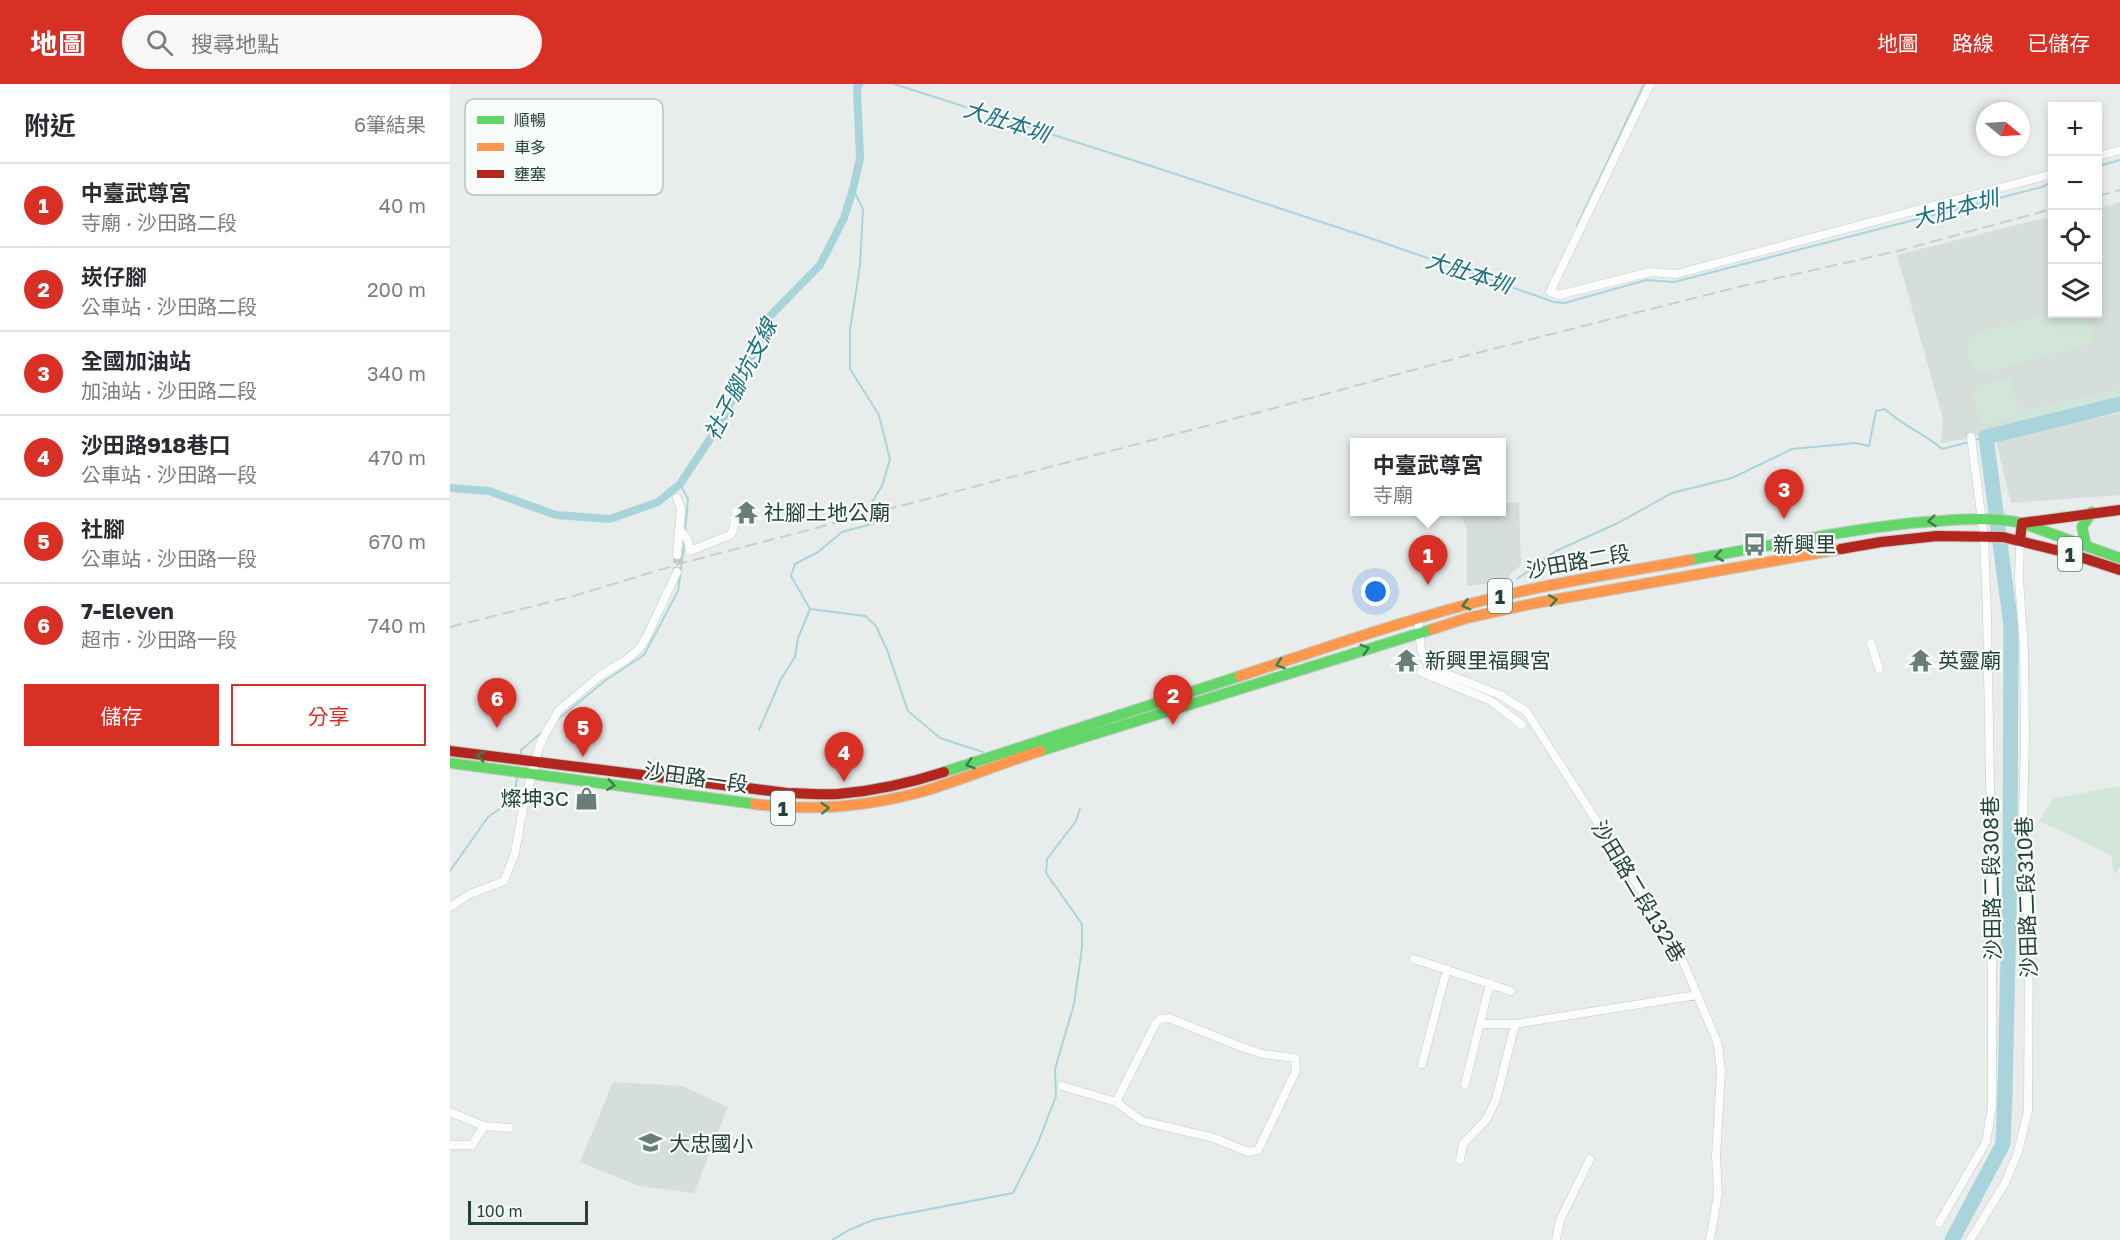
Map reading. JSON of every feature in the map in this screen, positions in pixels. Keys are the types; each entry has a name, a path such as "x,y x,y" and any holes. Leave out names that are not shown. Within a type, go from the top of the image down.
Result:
{"main road":[{"name":"沙田路二段","path":"1027,751 1418,618 1534,588 1876,527 1944,520 1986,519 2022,523 2120,510"},
{"path":"2086,545 2080,532 2082,524 2092,512"},
{"path":"2020,540 2022,523"},
{"name":"1","path":"2022,523 2120,558"},
{"name":"沙田路二段","path":"1027,751 1467,618 1536,603 1859,545 1937,536 2020,540"},
{"name":"1","path":"2020,540 2120,570"},
{"name":"1","path":"450,751 510,766"},
{"name":"沙田路一段","path":"534,769 787,793 836,794 869,790 926,778 1027,751"},
{"name":"1","path":"450,763 534,769"}],"street":[{"path":"1650,84 1550,292 1559,295 1650,272 1676,274 2048,175"},
{"path":"2102,155 2120,150"},
{"name":"沙田路二段308巷","path":"1939,1223 1986,1142 1992,1107 1992,879 1987,616 1993,537 1986,519 1971,437"},
{"path":"677,498 681,509 681,531 677,555"},
{"path":"681,531 688,540 690,551 730,535 734,531 736,513"},
{"name":"沙田路二段310巷","path":"1970,1240 2004,1183 2018,1152 2028,1111 2030,932 2023,823 2025,734 2024,650 2019,579 2020,540"},
{"path":"450,907 470,894 504,881 515,853 523,808 539,747 559,710 601,675 639,649 677,572"},
{"name":"沙田路二段132巷","path":"1418,618 1421,650 1429,667 1500,695 1526,711 1676,945 1718,1044 1721,1072 1716,1156 1718,1194 1710,1240"},
{"path":"1871,643 1879,669"},
{"path":"1421,672 1491,701 1522,725"},
{"path":"1414,959 1511,991"},
{"path":"1422,1064 1447,969"},
{"path":"1466,1084 1490,983"},
{"path":"1481,1024 1515,1024 1697,995"},
{"path":"1062,1086 1116,1102 1142,1121 1214,1138 1248,1152 1258,1149 1296,1071 1295,1058 1263,1054 1169,1018 1160,1019 1155,1023 1116,1102"},
{"path":"1460,1160 1463,1144 1486,1120 1496,1100 1515,1024"},
{"path":"450,1112 484,1126 508,1128"},
{"path":"450,1145 471,1145 484,1126"},
{"path":"1556,1240 1560,1220 1590,1159"}],"shaded area":[{"path":"2120,202 2120,398 1965,439 1941,443 1943,419 1897,255 2048,218 2048,318 2102,318 2102,207"},
{"path":"2120,413 2120,495 2011,503 1996,441"},
{"path":"1519,502 1521,565 1509,575 1509,581 1467,586 1467,533 1462,516 1506,516 1506,503"},
{"name":"大忠國小","path":"613,1082 682,1086 728,1107 694,1193 639,1186 580,1162"}],"green space":[{"path":"2048,314 2048,318 2088,318 2094,340 2091,344 1982,373 1974,369 1969,359 1967,345 1976,333"},
{"path":"2010,377 2020,414 2026,410 2120,389 2120,405 2028,428 2012,421 2017,416 1981,426 1973,395 1975,387"},
{"path":"2120,786 2120,866 2114,875 2111,855 2039,821 2054,798"}],"waterway":[{"name":"社子腳坑支線","path":"450,488 489,491 556,515 610,519 658,502 680,484 722,421 770,316 820,265 844,218 860,158 857,88 859,84"},
{"name":"大肚本圳","path":"894,84 1370,238 1554,302 1565,303 1646,280 1674,282 2048,184"},
{"path":"1577,226 1644,84"},
{"name":"大肚本圳","path":"2102,165 2120,160"},
{"path":"853,189 863,209 860,265 850,330 850,369 879,415 890,459 882,486 870,505 875,523 842,532 818,552 795,564 791,576 810,609 865,616 876,626 887,650 908,711 940,738 983,752"},
{"path":"1952,1240 2003,1144 2010,868 2011,626 1986,437 2120,404"},
{"path":"1517,579 1556,551 1618,523 1672,493 1732,478 1792,449 1856,443 1869,446 1876,411 1885,409 1942,449 1969,442"},
{"path":"1974,440 1986,437"},
{"path":"680,484 688,499 685,533"},
{"path":"557,720 606,680 644,655 678,591 685,538"},
{"path":"759,730 781,679 795,657 798,638 810,609"},
{"path":"521,754 521,750 541,733"},
{"path":"450,871 488,817 514,799 517,778"},
{"path":"832,1240 873,1220 1013,1193 1038,1143 1056,1096 1055,1069 1074,1004 1082,948 1082,924 1046,873 1047,859 1076,821 1080,808"}],"tunnel":[{"path":"677,555 677,572"}],"railway":[{"path":"2102,195 2120,190"},
{"path":"450,627 570,597 686,562 1457,358 1742,286 1898,251 2048,210"}],"traffic: fast":[{"path":"2086,545 2082,527 2092,512"},
{"path":"1690,560 1884,526 1981,519 2022,523 2120,558"},
{"path":"1040,751 1433,629"},
{"path":"944,772 1240,676"},
{"path":"450,763 755,804"}],"traffic: slow":[{"path":"1433,629 1467,618 1536,603 1841,549"},
{"path":"1240,676 1464,605 1545,586 1690,560"},
{"path":"755,804 822,807 888,800 931,789 1040,751"}],"traffic: jam":[{"path":"2020,540 2022,523 2120,510"},
{"path":"1841,549 1937,536 2003,537 2068,553 2120,570"},
{"path":"450,751 787,793 832,794 865,791 944,772"}],"place":[{"name":"社腳土地公廟","path":"746,512"},
{"name":"全國加油站","path":"1784,519"},
{"name":"新興里","path":"1755,544"},
{"name":"中臺武尊宮","path":"1428,585"},
{"name":"新興里福興宮","path":"1407,660"},
{"name":"英靈廟","path":"1920,660"},
{"name":"崁仔腳","path":"1173,725"},
{"name":"7-Eleven","path":"497,728"},
{"name":"社腳","path":"583,757"},
{"name":"沙田路918巷口","path":"844,782"},
{"name":"燦坤3C","path":"587,798"},
{"name":"大忠國小","path":"651,1143"}]}
